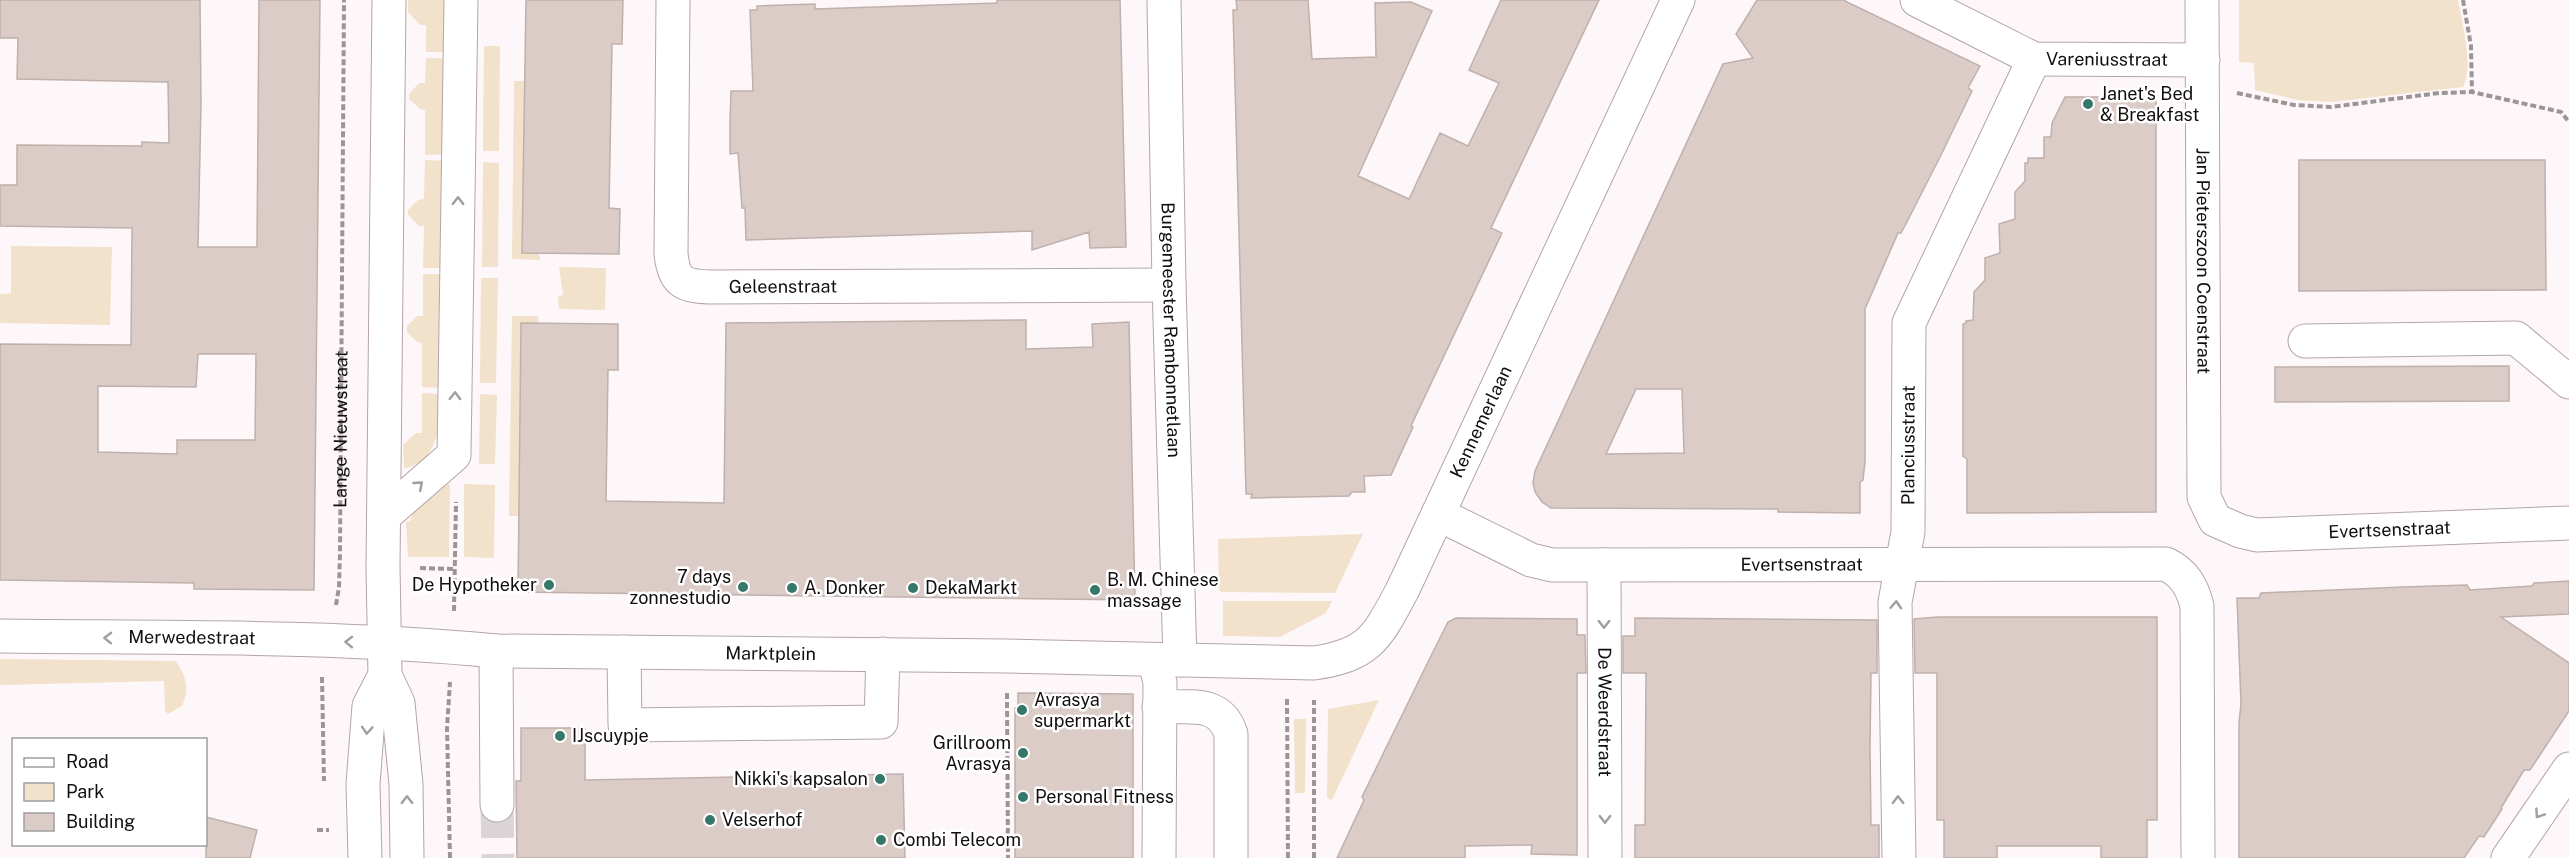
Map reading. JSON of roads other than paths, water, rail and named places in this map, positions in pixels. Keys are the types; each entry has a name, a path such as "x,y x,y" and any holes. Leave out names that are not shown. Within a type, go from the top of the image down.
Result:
{"street":[{"path":"389,0 384,516 385,675 399,703 406,784 407,858"},
{"path":"384,516 454,454 461,0"},
{"name":"Geleenstraat","path":"674,0 671,254 673,270 681,281 694,286 709,287 1169,285"},
{"name":"Burgemeester Rambonnetlaan","path":"1159,858 1160,683 1168,660 1169,285 1164,0"},
{"name":"Kennemerlaan","path":"1168,660 1301,663 1354,654 1380,632 1402,591 1678,0"},
{"name":"Vareniusstraat","path":"1917,0 2034,59 2203,73"},
{"name":"Jan Pieterszoon Coenstraat","path":"2202,0 2204,497 2215,520"},
{"name":"Planciusstraat","path":"1899,858 1895,602 1908,532 1909,323 2034,59"},
{"path":"2305,341 2516,338 2569,382"},
{"name":"Evertsenstraat","path":"1438,514 1531,560 1552,565 2153,562 2166,564 2176,569 2193,590 2197,606 2198,858"},
{"name":"Evertsenstraat","path":"2215,520 2240,531 2258,535 2569,523"},
{"name":"De Weerdstraat","path":"1604,565 1605,858"},
{"name":"Merwedestraat","path":"0,636 385,643"},
{"name":"Marktplein","path":"385,643 496,651 883,654 1168,660"},
{"path":"496,651 497,805"},
{"path":"624,652 625,725 881,722 883,654"},
{"path":"365,858 363,784 369,706 385,675"},
{"path":"1159,707 1212,709 1227,723 1231,734 1231,858"},
{"path":"2508,858 2569,769"}],"tunnel":[{"path":"497,805 498,858"}],"place":[{"name":"Janet's Bed & Breakfast","path":"2088,104"},
{"name":"De Hypotheker","path":"549,585"},
{"name":"7 days zonnestudio","path":"743,587"},
{"name":"A. Donker","path":"792,588"},
{"name":"DekaMarkt","path":"913,588"},
{"name":"B. M. Chinese massage","path":"1095,590"},
{"name":"Avrasya supermarkt","path":"1022,710"},
{"name":"IJscuypje","path":"560,736"},
{"name":"Grillroom Avrasya","path":"1023,753"},
{"name":"Nikki's kapsalon","path":"880,779"},
{"name":"Personal Fitness","path":"1023,797"},
{"name":"Velserhof","path":"710,820"},
{"name":"Combi Telecom","path":"881,840"}]}
